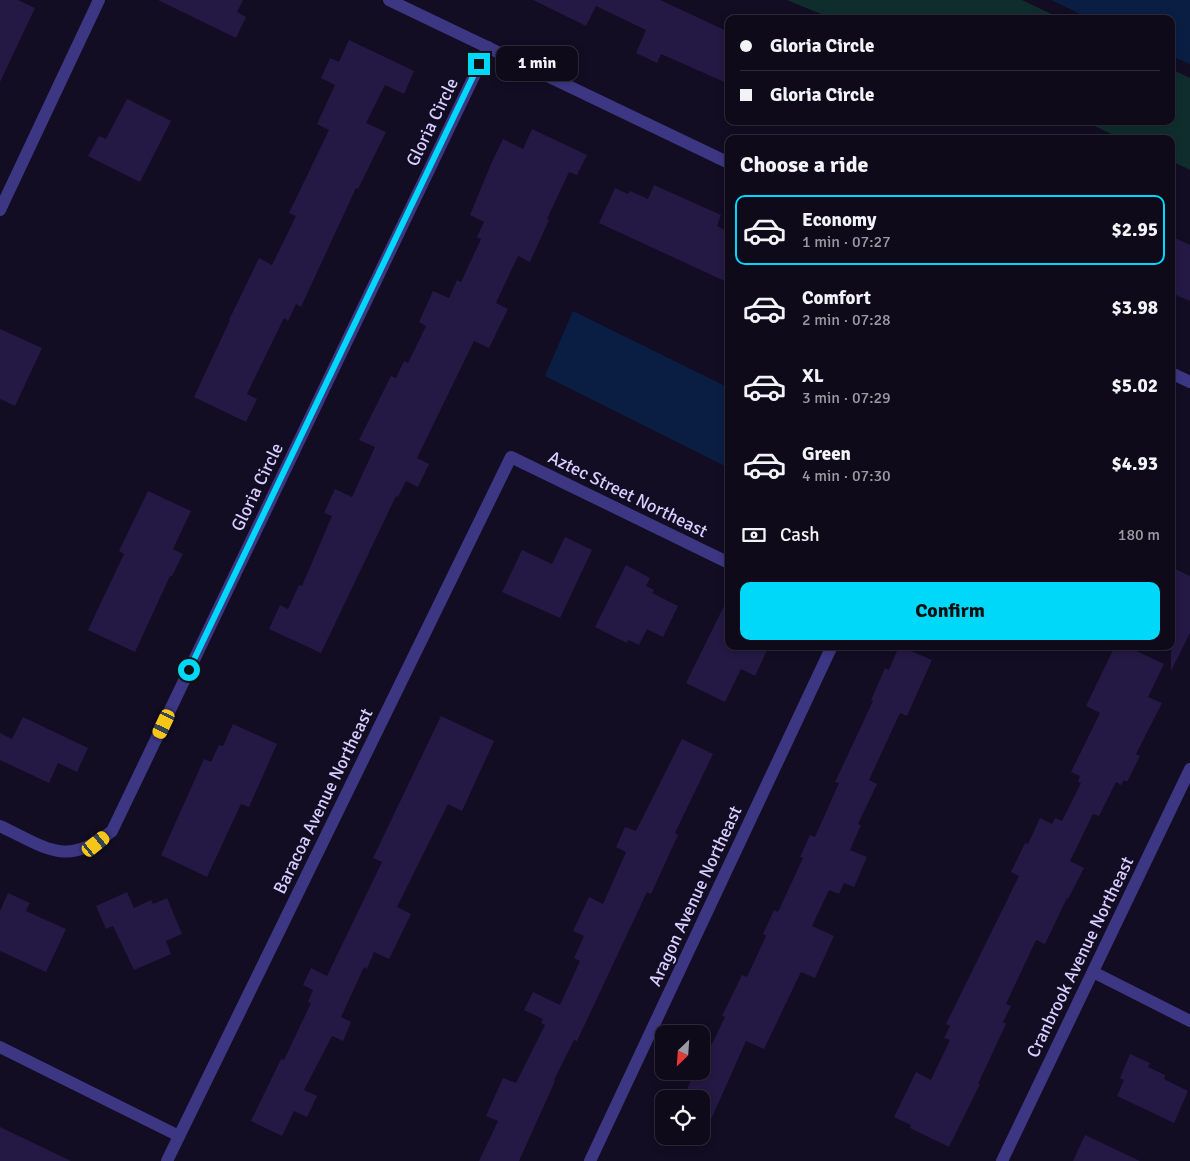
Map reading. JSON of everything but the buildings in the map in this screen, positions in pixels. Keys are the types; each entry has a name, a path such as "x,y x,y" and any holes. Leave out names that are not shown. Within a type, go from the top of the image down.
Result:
{"street":[{"path":"0,210 99,0"},
{"path":"389,0 725,161"},
{"name":"Gloria Circle","path":"0,826 52,851 74,852 96,844 112,831 488,47"},
{"path":"1175,375 1190,382"},
{"name":"Aztec Street Northeast","path":"511,457 725,561"},
{"name":"Baracoa Avenue Northeast","path":"167,1161 511,457"},
{"name":"Aragon Avenue Northeast","path":"590,1161 830,650"},
{"name":"Cranbrook Avenue Northeast","path":"1002,1161 1190,769"},
{"path":"1092,972 1190,1021"},
{"path":"0,1047 179,1136"}],"green space":[{"path":"787,0 1022,0 1054,15 823,15"},
{"path":"1175,71 1190,78 1190,170 1175,163 1175,135 1114,135 1092,125 1175,125"}],"water":[{"path":"1051,0 1190,0 1190,64 1175,58 1175,15 1083,15"},
{"path":"573,311 725,386 725,466 545,376"}],"route":[{"path":"189,670 479,64"}]}
